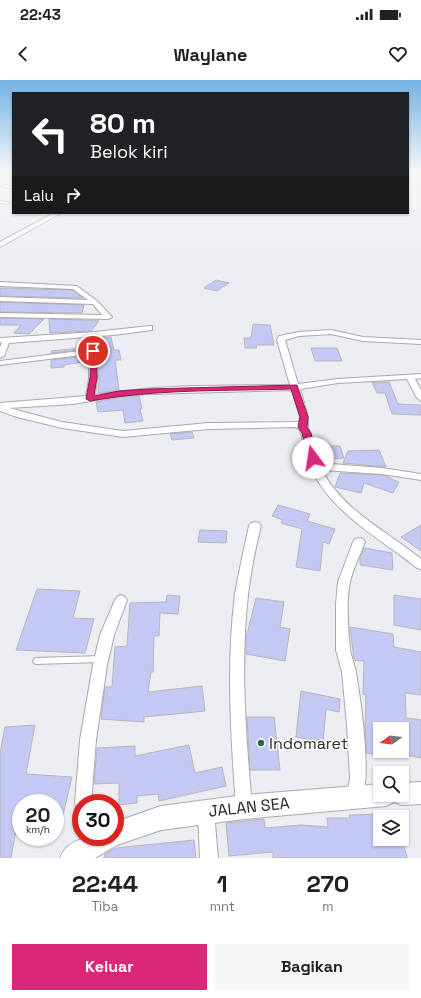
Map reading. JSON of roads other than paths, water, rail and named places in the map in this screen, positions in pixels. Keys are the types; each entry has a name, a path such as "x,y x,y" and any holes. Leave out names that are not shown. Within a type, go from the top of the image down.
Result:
{"main road":[{"path":"409,794 421,793"},
{"name":"JALAN SEA","path":"124,831 161,818 244,807 373,796"}],"street":[{"path":"0,245 56,214"},
{"path":"0,284 75,287 95,302 122,332"},
{"path":"0,299 95,302"},
{"path":"0,315 108,317"},
{"path":"2,341 122,332 149,328"},
{"path":"421,342 363,339 336,332 285,336 281,340 304,417 303,427 315,466 324,483 340,504 421,565"},
{"path":"0,356 6,345 6,342 2,341"},
{"path":"0,363 93,351 93,377 90,399"},
{"path":"409,376 421,398"},
{"path":"0,407 90,399 119,393 154,390 295,386 338,381 421,376"},
{"path":"0,407 20,415 62,425 122,434 194,427 248,424 290,423 303,427"},
{"path":"315,466 382,471 421,477"},
{"path":"244,807 238,741 238,620 244,574 255,526"},
{"path":"355,797 358,778 355,725 349,672 343,650 342,604 344,582 359,542"},
{"path":"83,794 88,740 101,659 109,629 120,600"},
{"path":"206,812 209,858"}],"lane":[{"path":"36,661 101,659"}],"place":[{"name":"Indomaret","path":"261,743"}]}
